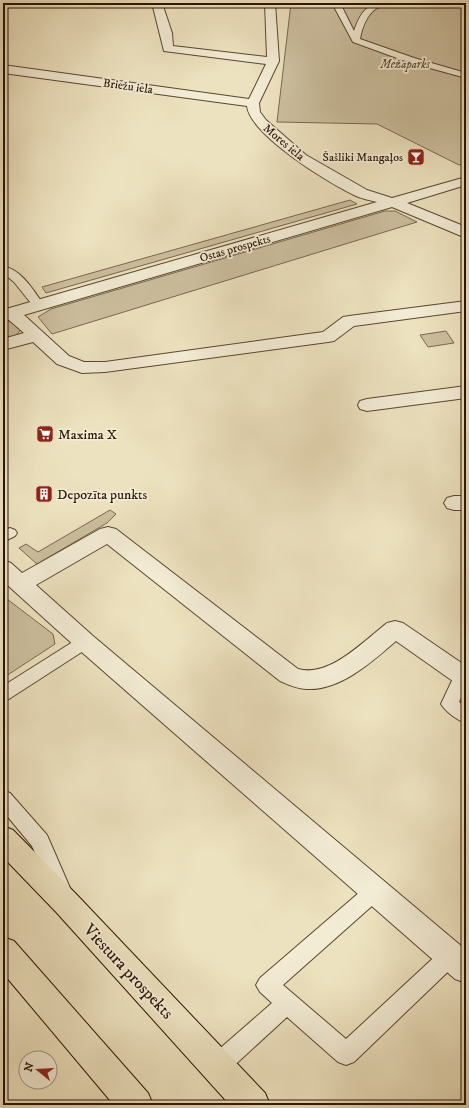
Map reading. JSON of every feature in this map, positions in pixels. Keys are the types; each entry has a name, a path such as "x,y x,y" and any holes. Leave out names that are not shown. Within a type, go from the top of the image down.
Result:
{"main road":[{"name":"Viestura prospekts","path":"3,838 67,904 253,1105"},
{"path":"3,951 136,1105"}],"street":[{"path":"157,3 166,33 168,49 273,61"},
{"path":"253,103 273,61 270,3"},
{"name":"Briežu iela","path":"3,68 253,103"},
{"name":"Mores iela","path":"253,103 254,112 261,123 301,158 350,187 409,208 466,233"},
{"name":"Ostas prospekts","path":"7,314 466,181"},
{"path":"7,314 36,335 63,360 82,368 105,367 328,337 349,321 466,306"},
{"path":"3,345 36,335"},
{"path":"367,405 466,392"},
{"path":"458,963 85,642 12,576 108,534 289,675 307,680 320,679 339,671 395,629 464,677"}],"lane":[{"path":"336,3 356,40 410,60 466,76"},
{"path":"356,40 363,20 373,7 385,3"},
{"path":"456,3 466,4"},
{"path":"3,269 9,271 26,288 38,305"},
{"path":"3,694 85,642"},
{"path":"464,677 450,704 466,716"},
{"path":"3,798 40,841 67,904"},
{"path":"375,891 267,985 346,1054 458,963"},
{"path":"217,1066 287,1003"}],"green space":[{"name":"Mežaparks","path":"291,3 466,3 466,163 459,165 377,124 277,122"},
{"path":"350,200 357,204 46,293 42,287"},
{"path":"385,211 395,211 417,222 52,334 38,317 51,309"},
{"path":"9,321 21,329 16,336 3,340 3,323"},
{"path":"446,331 454,343 428,347 420,335"},
{"path":"110,510 116,514 107,523 37,564 19,548 26,544 38,552"},
{"path":"3,596 53,634 55,644 3,678"}],"place":[{"name":"Šašliki Mangaļos","path":"416,157"},
{"name":"Maxima X","path":"45,434"},
{"name":"Depozīta punkts","path":"44,494"}]}
